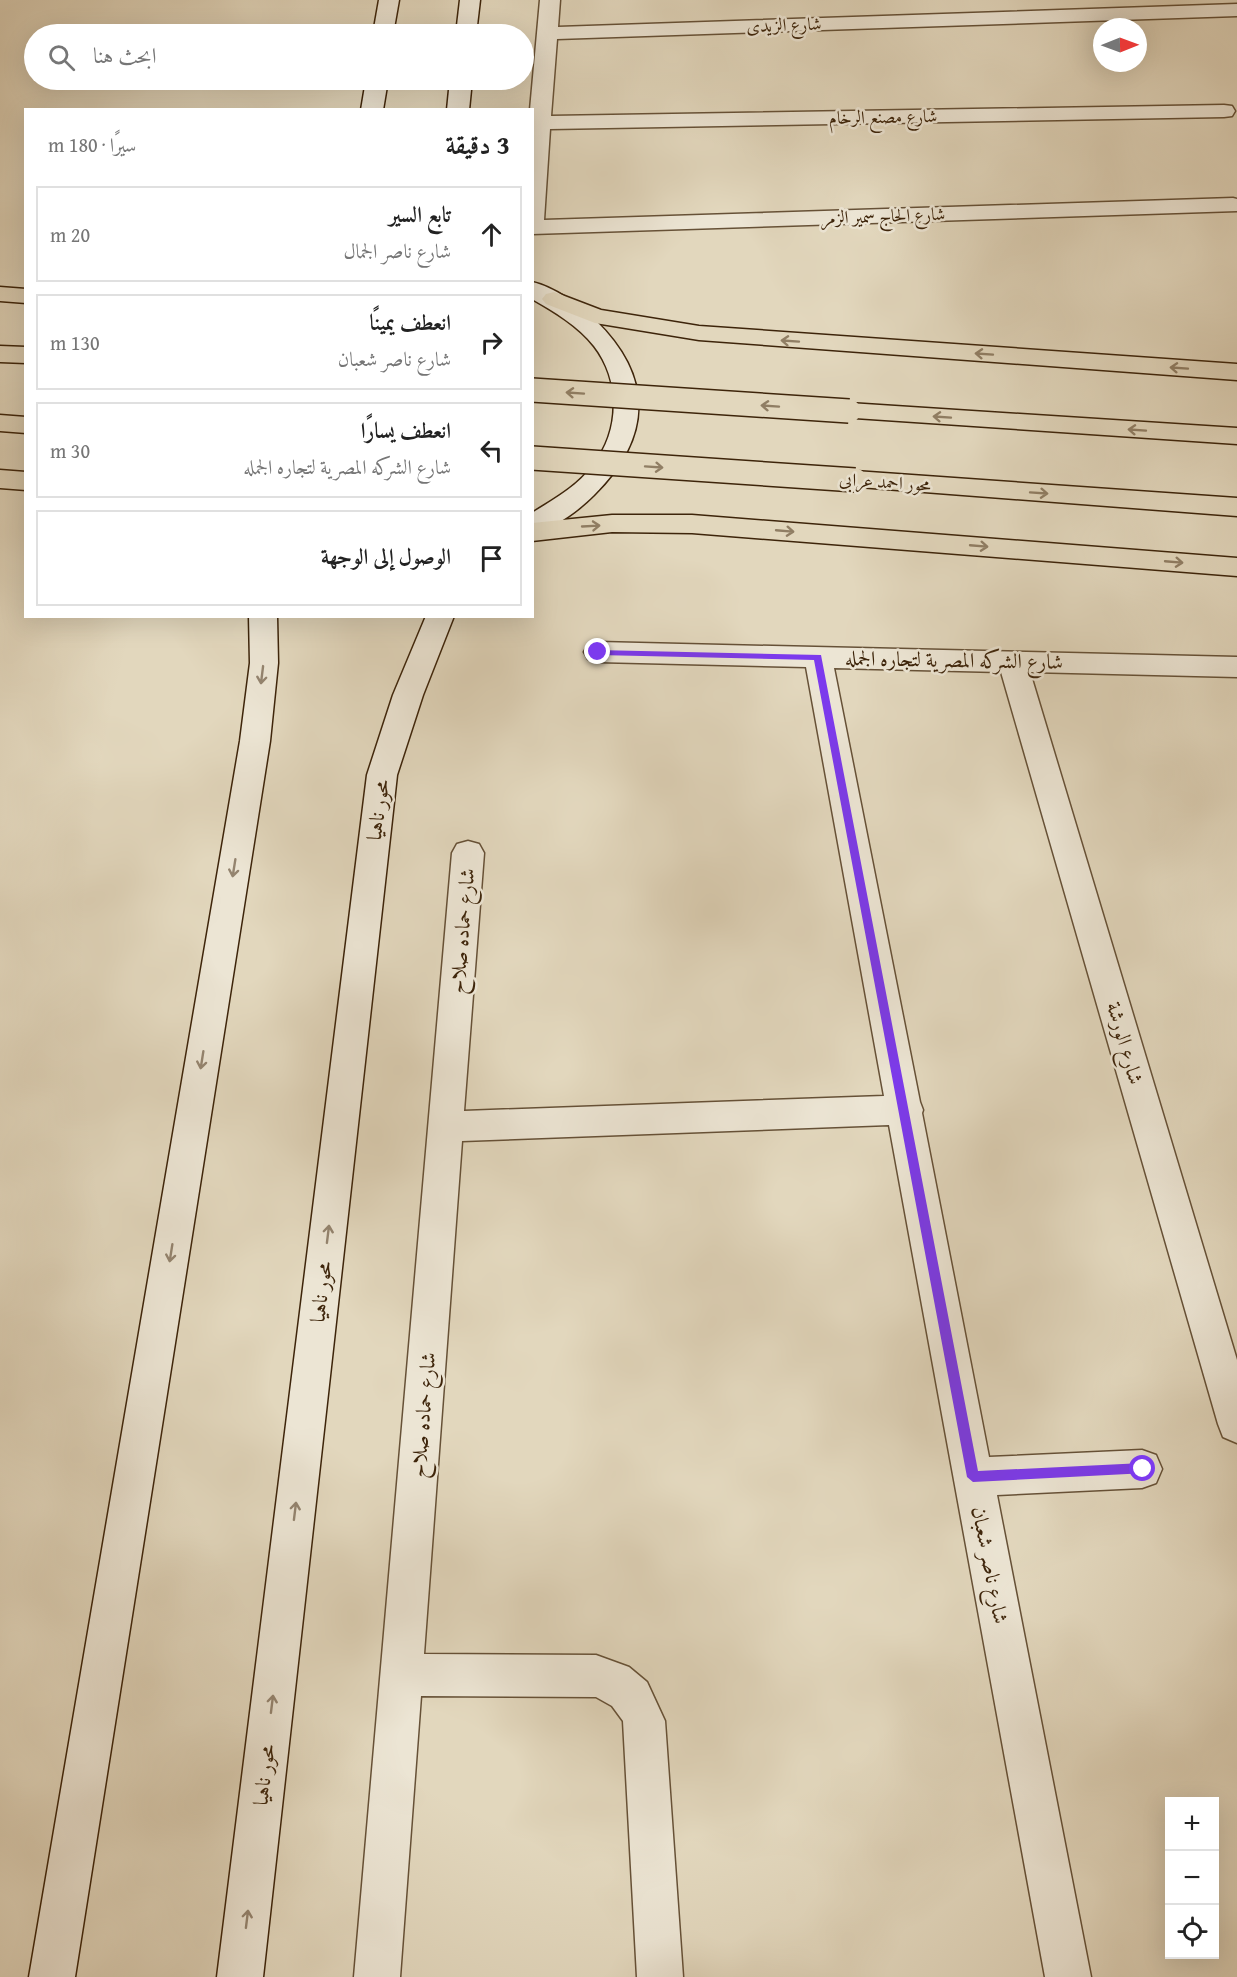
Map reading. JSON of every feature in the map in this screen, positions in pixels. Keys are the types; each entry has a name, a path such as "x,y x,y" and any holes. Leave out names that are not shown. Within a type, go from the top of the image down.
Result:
{"main road":[{"path":"0,294 24,296"},
{"path":"543,294 595,316 699,333 1237,372"},
{"path":"0,354 24,355"},
{"path":"534,390 1237,436"},
{"path":"0,423 24,425"},
{"name":"محور احمد عرابى","path":"534,458 1237,507"},
{"path":"0,478 24,481"},
{"path":"534,532 555,528 645,522 692,524 1237,567"}],"street":[{"path":"384,24 388,0"},
{"path":"467,24 470,0"},
{"path":"534,199 550,0"},
{"name":"شارع الزيدى","path":"548,33 1237,10"},
{"path":"372,108 375,90"},
{"path":"458,108 460,90"},
{"name":"شارع مصنع الرخام","path":"541,123 1224,111"},
{"name":"شارع الحاج سمير الزمر","path":"534,227 1233,206"},
{"path":"534,524 578,496 603,471 619,444 628,416 627,389 619,363 603,339 582,317 543,294"},
{"path":"52,1977 253,753 264,663 263,618"},
{"name":"محور ناهيا","path":"240,1977 382,775 401,712 439,618"},
{"name":"شارع الشركه المصرية لتجاره الجمله","path":"598,652 1237,667"},
{"name":"شارع ناصر شعبان","path":"818,657 906,1110 1068,1977"},
{"name":"شارع الورشة","path":"1013,662 1237,1424"},
{"name":"شارع حماده صلاح","path":"377,1977 468,853"},
{"path":"446,1127 906,1110"},
{"path":"973,1477 1143,1469"},
{"path":"402,1676 596,1676 613,1679 627,1689 638,1703 644,1721 660,1977"}],"route":[{"path":"598,652 818,657 906,1110 973,1477 1143,1469"}]}
